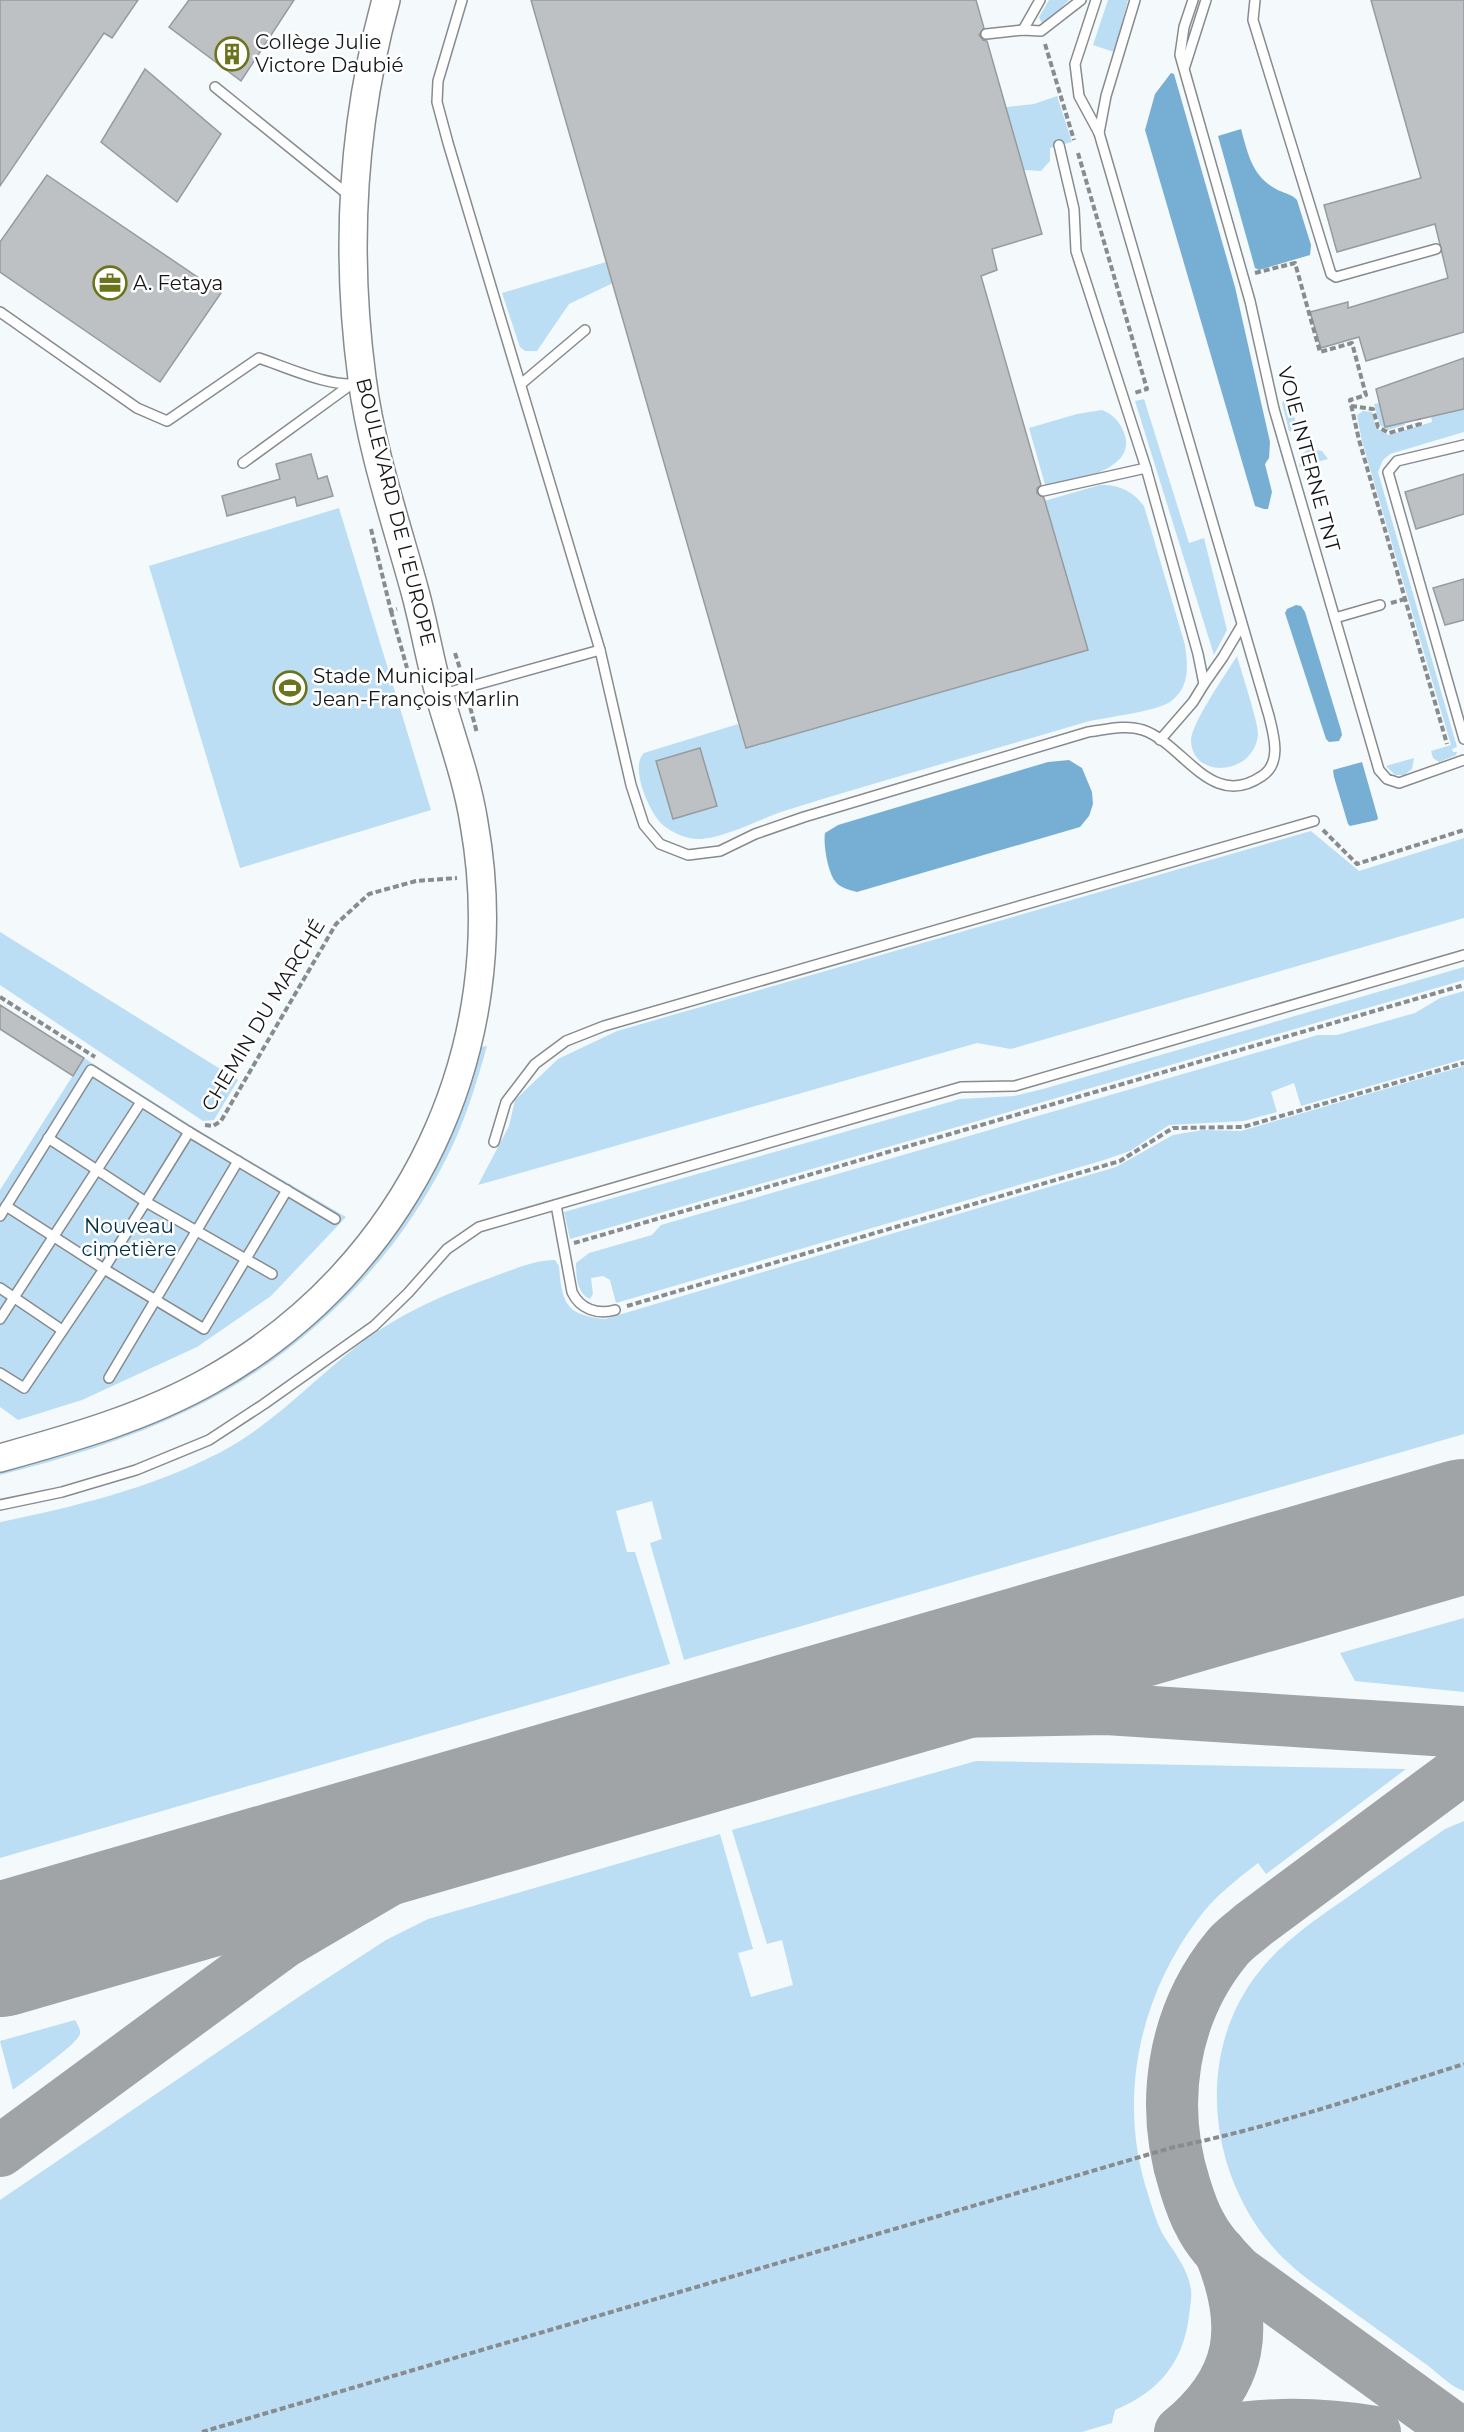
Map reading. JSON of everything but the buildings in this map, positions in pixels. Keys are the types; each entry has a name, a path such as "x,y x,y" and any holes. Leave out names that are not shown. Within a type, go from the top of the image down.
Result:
{"main road":[{"name":"BOULEVARD DE L'EUROPE","path":"0,1458 139,1414 211,1380 280,1334 301,1317 347,1272 392,1216 439,1131 460,1079 472,1033 478,997 484,920 482,876 475,826 465,774 440,695 416,594 356,384 352,243 354,200 361,115 386,0"}],"lane":[{"path":"462,0 438,81 437,102 600,650 631,785 644,825 660,844 688,855 720,851 755,834 804,817 1088,732 1128,727 1144,730 1217,784 1234,787 1252,782 1265,775 1273,764 1274,735 1099,133 1079,96 1076,64 1096,0"},
{"path":"1023,30 1040,0"},
{"path":"986,34 1023,30 1041,31 1081,0"},
{"path":"1099,133 1106,96 1135,0"},
{"name":"VOIE INTERNE TNT","path":"1193,0 1180,44 1180,56 1185,66 1243,276 1274,409 1382,775 1393,782 1400,783 1464,760"},
{"path":"1185,66 1206,0"},
{"path":"1256,0 1253,20 1331,274 1336,277 1436,249"},
{"path":"215,87 354,200"},
{"path":"1059,145 1074,209 1076,251 1146,468 1198,654 1204,684"},
{"path":"0,312 137,408 166,422 259,358 356,384"},
{"path":"521,384 585,330"},
{"path":"243,462 356,384"},
{"path":"1464,445 1397,461 1388,472 1464,739"},
{"path":"1043,491 1146,468"},
{"path":"1335,618 1380,605"},
{"path":"1160,740 1192,702 1242,625"},
{"path":"440,695 465,686 600,650"},
{"path":"494,1142 506,1102 535,1064 566,1041 627,1020 1314,821"},
{"path":"0,1505 62,1492 136,1470 209,1440 374,1326 408,1293 447,1249 479,1227 961,1087 1015,1086 1464,955"},
{"path":"0,1216 91,1070 189,1132 335,1219"},
{"path":"0,1319 141,1102"},
{"path":"0,1373 24,1388 104,1269 189,1132"},
{"path":"48,1138 146,1202 272,1274"},
{"path":"109,1378 238,1161"},
{"path":"6,1206 104,1269 204,1329 287,1190"},
{"path":"556,1205 572,1292 576,1301 583,1307 601,1313 615,1310"},
{"path":"0,1288 62,1330"}],"path":[{"path":"1041,31 1147,389 1123,397"},
{"path":"1243,276 1294,263 1320,352 1352,343 1366,395 1350,400 1351,406 1447,744"},
{"path":"1351,406 1373,409 1378,427 1389,433 1420,424 1419,419"},
{"path":"1349,428 1357,426"},
{"path":"452,645 480,744"},
{"path":"1314,821 1356,864 1464,830"},
{"name":"CHEMIN DU MARCHÉ","path":"203,1125 213,1126 221,1121 336,924 369,894 416,881 482,876"},
{"path":"564,1246 1464,985"},
{"path":"615,1310 665,1293 1120,1161 1173,1128 1243,1127 1464,1063"},
{"path":"202,2432 1151,2154 1220,2138 1348,2101 1464,2064"}],"green space":[{"path":"1049,0 1069,0 1043,26 1039,17"},
{"path":"1108,0 1128,0 1114,52 1093,45"},
{"path":"1057,96 1072,142 1050,148 1050,161 1041,171 1024,170 1006,107 1034,104"},
{"path":"606,262 613,283 569,304 537,351 525,351 520,347 502,293"},
{"path":"1144,399 1189,543 1204,538 1227,630 1214,655 1135,401"},
{"path":"1285,399 1289,413 1293,413 1298,429 1296,432 1289,431 1282,403"},
{"path":"1379,403 1386,427 1404,422 1405,425 1388,430 1380,425 1374,404"},
{"path":"1464,409 1464,432 1390,454 1383,460 1378,472 1457,747 1452,749 1453,752 1457,752 1456,755 1439,762 1433,758 1431,751 1451,745 1362,441 1357,415 1363,411 1372,412 1376,428 1389,435 1432,422 1431,416"},
{"path":"1102,410 1113,416 1124,433 1126,446 1122,457 1100,472 1046,488 1029,428 1077,414"},
{"path":"1309,449 1322,451 1328,459 1299,467 1302,454"},
{"path":"1107,485 1130,492 1144,506 1185,645 1186,676 1181,690 1170,702 1142,711 1086,722 881,782 784,811 718,836 689,838 664,826 653,812 643,791 639,769 644,753 738,724 746,748 1088,650 1044,501","holes":["700,749 717,806 673,819 656,761"]},
{"name":"Stade Municipal Jean-François Marlin","path":"339,508 431,810 240,868 149,566"},
{"path":"1237,656 1253,709 1258,735 1254,749 1245,759 1223,768 1211,767 1201,762 1194,753 1191,740 1203,710"},
{"path":"1414,758 1412,769 1404,775 1395,775 1386,766"},
{"path":"1311,831 1359,871 1464,838 1464,918 1011,1049 977,1043 478,1185 509,1126 515,1100 558,1059 617,1031"},
{"path":"0,932 238,1080 214,1120 203,1121 0,985"},
{"path":"1464,967 1464,980 570,1239 564,1212 960,1099 1014,1096 1043,1089"},
{"path":"1464,991 1464,1059 1301,1106 1294,1083 1271,1092 1277,1112 1244,1121 1169,1125 1130,1151 1104,1160 616,1303 610,1280 603,1276 591,1278 593,1294 590,1299 582,1293 578,1284 576,1263 589,1253 652,1235 661,1225 1318,1035 1337,1035 1415,1013 1440,998"},
{"path":"487,1046 464,1119 445,1161 423,1200 369,1273 303,1337 267,1365 189,1410 96,1447 0,1475 0,1469 236,1377 437,1161 459,1114 480,1047"},
{"name":"Nouveau cimetière","path":"84,1058 214,1140 346,1217 271,1296 197,1347 82,1400 18,1420 0,1407 0,1190"},
{"path":"1464,1066 1464,1434 684,1660 650,1543 662,1539 652,1501 616,1511 627,1552 635,1552 670,1664 0,1858 0,1522 83,1503 138,1487 217,1454 255,1431 357,1346 404,1315 437,1299 522,1266 555,1260 559,1266 562,1290 569,1305 582,1314 605,1319 1116,1167 1173,1135 1203,1130 1241,1131"},
{"path":"1464,1618 1464,1692 1355,1681 1340,1653"},
{"path":"976,1761 1406,1769 1266,1874 1258,1863 1226,1889 1198,1919 1178,1949 1161,1982 1148,2016 1139,2050 1134,2122 1139,2158 1148,2194 1162,2233 1186,2271 1191,2289 1191,2300 1186,2333 1174,2362 1156,2385 1130,2403 1115,2410 1112,2423 1082,2432 0,2432 0,2200 386,1940 428,1919 720,1834 753,1949 738,1953 751,1997 793,1985 782,1940 767,1944 732,1830"},
{"path":"1464,1821 1464,2391 1449,2383 1316,2285 1278,2253 1250,2216 1234,2183 1223,2148 1217,2111 1218,2075 1225,2039 1238,2005 1267,1962 1289,1941 1324,1914 1445,1829"},
{"path":"75,2020 80,2032 77,2039 13,2090 0,2041"}],"shaded area":[{"path":"1171,73 1174,74 1235,287 1270,442 1269,458 1265,464 1272,492 1268,509 1255,506 1145,130 1155,94"},
{"path":"1241,129 1252,164 1261,178 1297,200 1311,245 1310,255 1259,270 1255,268 1218,136"},
{"path":"1296,605 1301,606 1305,612 1341,730 1342,735 1339,741 1329,742 1326,739 1285,613 1287,609"},
{"path":"1069,760 1082,768 1092,792 1093,804 1089,816 1080,827 857,892 840,885 832,877 827,858 825,833 838,825 1048,762"},
{"path":"1362,762 1378,818 1350,826 1333,770"}],"taxiway":[{"path":"0,2151 284,1942 403,1872 518,1817 695,1749 813,1729 952,1712 1106,1709 1464,1732"},
{"path":"1459,2432 1237,2271 1217,2249 1198,2219 1185,2186 1177,2155 1172,2093 1183,2031 1194,2002 1208,1974 1230,1945 1254,1924 1464,1768"},
{"path":"1180,2432 1201,2412 1217,2392 1229,2372 1235,2350 1237,2328 1235,2304 1230,2279 1220,2252"},
{"path":"1215,2432 1275,2425 1335,2427 1375,2432"}],"runway":[{"path":"0,1950 1464,1526"}],"place":[{"name":"Collège Julie Victore Daubié","path":"232,54"},
{"name":"A. Fetaya","path":"110,283"},
{"name":"Stade Municipal Jean-François Marlin","path":"290,688"}]}
